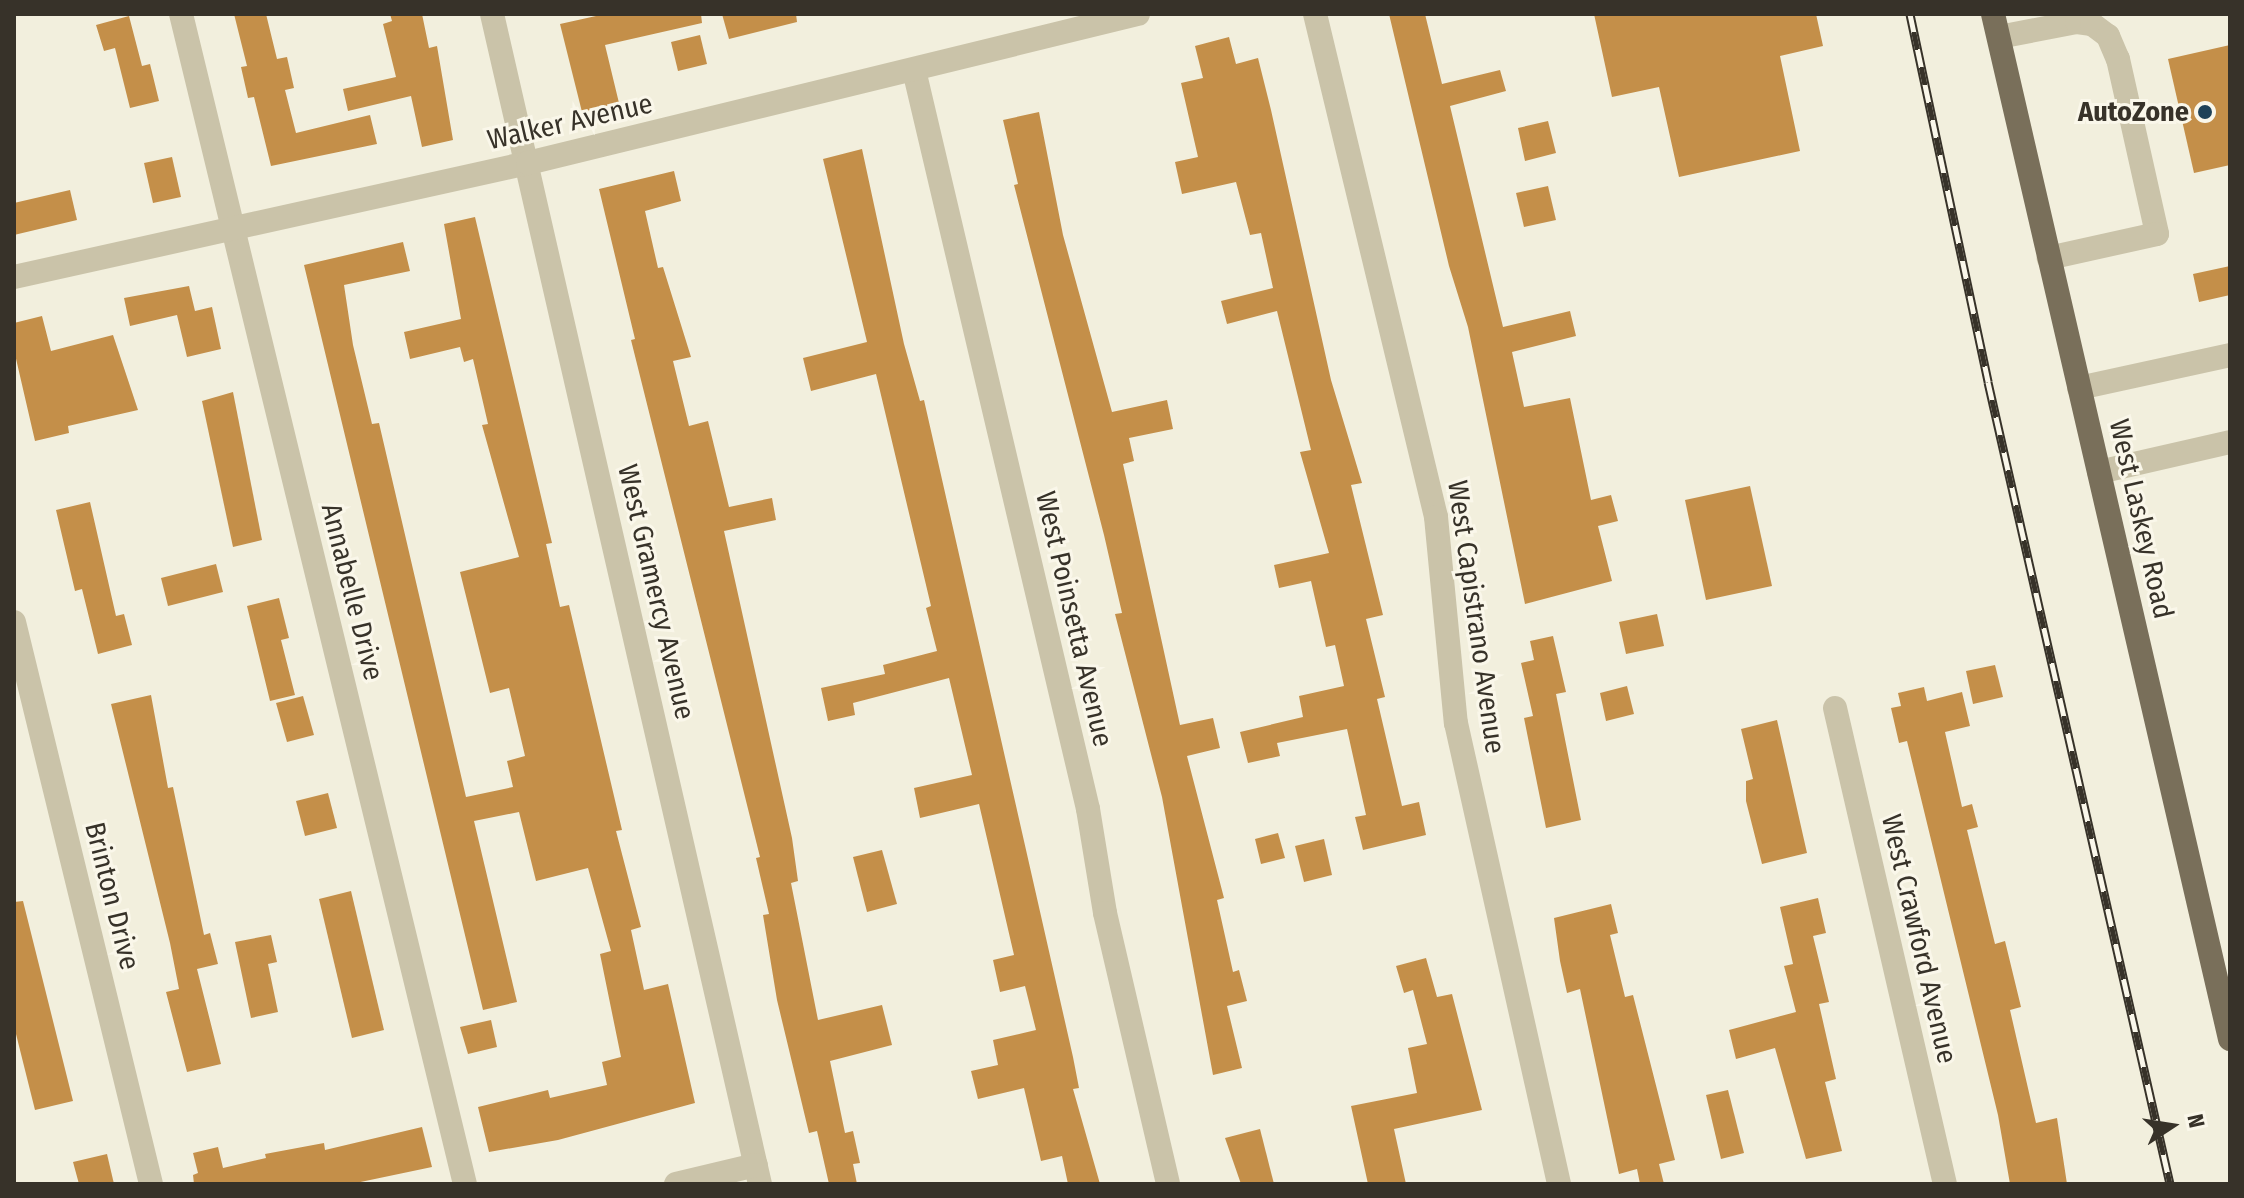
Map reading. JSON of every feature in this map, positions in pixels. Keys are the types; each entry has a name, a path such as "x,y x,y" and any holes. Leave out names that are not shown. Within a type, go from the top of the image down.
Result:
{"main road":[{"name":"West Laskey Road","path":"1996,26 2230,1039"}],"street":[{"name":"Annabelle Drive","path":"181,14 465,1184"},
{"name":"West Gramercy Avenue","path":"492,14 758,1174"},
{"name":"Walker Avenue","path":"14,277 528,163 1138,14"},
{"name":"West Capistrano Avenue","path":"1315,14 1436,517 1456,723 1559,1184"},
{"path":"1996,26 2092,24 2108,36 2118,59 2157,234 2049,258"},
{"name":"West Poinsetta Avenue","path":"914,70 1084,794 1105,913 1168,1184"},
{"path":"2079,388 2230,355"},
{"path":"2099,472 2230,442"},
{"name":"Brinton Drive","path":"14,622 151,1184"},
{"name":"West Crawford Avenue","path":"1835,708 1945,1184"},
{"path":"676,1184 758,1174"}],"building":[{"path":"234,14 266,14 277,59 287,57 294,88 285,90 296,133 370,115 377,144 271,166 254,97 248,98 241,67 247,66"},
{"path":"390,14 422,14 429,48 437,46 453,140 422,147 411,96 348,111 343,89 396,77 383,24 392,21"},
{"path":"605,14 701,14 702,23 605,45 619,103 582,112 560,24"},
{"path":"722,14 796,14 797,22 729,39"},
{"path":"1389,14 1425,14 1442,84 1500,70 1506,91 1450,106 1503,327 1570,311 1576,336 1512,352 1524,407 1570,398 1591,500 1611,495 1618,521 1598,526 1612,581 1525,604 1468,327 1449,266"},
{"path":"1594,14 1816,14 1823,46 1780,56 1800,151 1679,177 1659,87 1612,97"},
{"path":"129,16 142,66 150,64 159,101 130,108 115,48 104,51 96,25"},
{"path":"700,35 707,64 678,71 671,42"},
{"path":"1229,37 1236,64 1258,58 1271,110 1331,380 1362,483 1351,485 1383,615 1366,619 1385,697 1377,699 1402,806 1419,802 1426,835 1363,850 1355,817 1366,815 1347,729 1277,743 1280,756 1248,763 1240,732 1303,717 1299,696 1344,686 1335,645 1326,647 1311,581 1279,588 1274,565 1329,553 1300,452 1311,450 1277,311 1227,324 1221,301 1273,288 1261,233 1250,235 1236,182 1182,194 1175,162 1198,157 1181,83 1203,78 1195,46"},
{"name":"AutoZone","path":"2230,45 2230,165 2194,173 2168,59"},
{"path":"1039,112 1063,235 1112,412 1167,400 1173,429 1129,438 1134,461 1123,464 1180,725 1213,718 1220,748 1187,756 1224,898 1217,900 1233,972 1239,970 1247,1001 1227,1006 1242,1068 1213,1075 1162,797 1115,614 1122,613 1014,185 1018,184 1003,120"},
{"path":"1548,121 1556,153 1525,161 1518,128"},
{"path":"862,149 904,344 920,401 924,400 1073,1057 1079,1088 1073,1089 1100,1184 1068,1184 1062,1156 1041,1161 1024,1088 978,1099 971,1071 998,1065 993,1040 1036,1030 1025,986 1000,992 993,960 1014,955 979,804 920,818 914,788 972,775 949,678 853,703 855,715 828,721 821,688 885,674 883,665 937,651 926,608 931,606 876,374 811,391 803,358 867,342 823,159"},
{"path":"172,157 181,197 153,203 144,163"},
{"path":"674,171 681,201 645,211 658,268 663,267 691,357 673,361 689,426 708,421 729,507 772,498 776,520 724,531 792,838 798,881 791,883 818,1020 882,1005 892,1045 830,1061 845,1133 853,1131 860,1163 853,1164 857,1184 829,1184 817,1131 809,1133 777,1000 763,915 769,914 756,858 760,857 631,340 635,339 599,189"},
{"path":"1548,186 1556,220 1524,227 1516,193"},
{"path":"70,190 77,220 14,235 14,203"},
{"path":"475,217 552,543 546,544 560,607 569,605 622,830 616,831 641,927 631,930 644,990 668,984 695,1103 558,1140 489,1152 478,1107 548,1090 550,1098 607,1085 602,1062 621,1057 600,954 611,951 588,868 536,881 519,812 474,821 517,1002 483,1010 304,265 403,242 410,271 344,285 353,345 372,424 379,423 466,797 513,787 507,761 525,756 509,688 490,693 460,572 519,557 482,425 488,424 473,359 464,362 460,347 410,359 404,332 461,319 444,224"},
{"path":"2230,266 2230,295 2199,302 2193,274"},
{"path":"189,286 195,311 212,307 221,349 187,357 177,315 130,326 124,298"},
{"path":"42,316 51,351 113,335 138,410 68,426 69,433 35,441 14,350 14,323"},
{"path":"233,392 262,540 233,547 202,401"},
{"path":"1750,486 1772,586 1706,600 1685,500"},
{"path":"90,502 116,616 124,614 132,645 98,654 82,589 75,591 56,510"},
{"path":"216,564 223,592 168,606 161,578"},
{"path":"279,598 289,638 281,640 295,695 270,701 247,606"},
{"path":"1657,614 1664,646 1626,654 1619,622"},
{"path":"1553,636 1566,692 1556,694 1581,820 1546,828 1524,718 1533,716 1521,663 1534,660 1530,641"},
{"path":"1995,665 2003,697 1973,704 1966,671"},
{"path":"1627,686 1634,714 1606,721 1600,693"},
{"path":"1924,687 1927,701 1962,692 1970,726 1945,732 1962,807 1972,804 1978,827 1967,830 1995,944 2005,941 2021,1007 2010,1010 2036,1123 2057,1118 2067,1184 2010,1184 1998,1115 1907,741 1899,743 1891,708 1901,706 1898,693"},
{"path":"151,695 168,788 173,787 204,935 210,933 218,964 197,969 221,1064 187,1072 166,992 179,989 170,943 111,704"},
{"path":"303,696 314,735 287,742 276,703"},
{"path":"1777,720 1807,853 1762,864 1746,801 1746,781 1753,779 1741,729"},
{"path":"328,793 337,828 305,836 296,801"},
{"path":"1278,833 1285,858 1261,864 1255,839"},
{"path":"1324,839 1332,875 1304,882 1295,846"},
{"path":"882,850 897,904 867,912 853,857"},
{"path":"351,891 384,1030 352,1038 319,899"},
{"path":"1818,898 1826,933 1813,936 1829,1002 1819,1004 1836,1079 1825,1082 1842,1151 1806,1159 1775,1048 1736,1059 1729,1030 1796,1012 1784,966 1793,964 1780,907"},
{"path":"23,901 73,1101 35,1110 14,1026 14,902"},
{"path":"1611,904 1618,933 1610,935 1625,997 1633,995 1675,1160 1659,1164 1664,1184 1640,1184 1637,1169 1619,1174 1580,989 1567,993 1560,961 1554,918"},
{"path":"271,935 277,962 268,964 278,1012 251,1018 235,942"},
{"path":"1426,958 1437,997 1452,994 1482,1110 1394,1129 1406,1184 1368,1184 1351,1106 1417,1093 1408,1048 1427,1044 1413,990 1404,993 1396,966"},
{"path":"491,1020 497,1047 468,1054 460,1027"},
{"path":"1728,1090 1744,1153 1721,1159 1706,1095"},
{"path":"422,1127 432,1167 351,1184 194,1184 193,1175 198,1173 193,1153 218,1147 223,1168 266,1158 265,1154 324,1143 325,1150"},
{"path":"1260,1129 1274,1184 1241,1184 1225,1138"},
{"path":"107,1154 114,1184 79,1184 73,1162"}],"railway":[{"path":"1910,14 1988,382 2170,1184"}],"place":[{"name":"AutoZone","path":"2205,112"}]}
